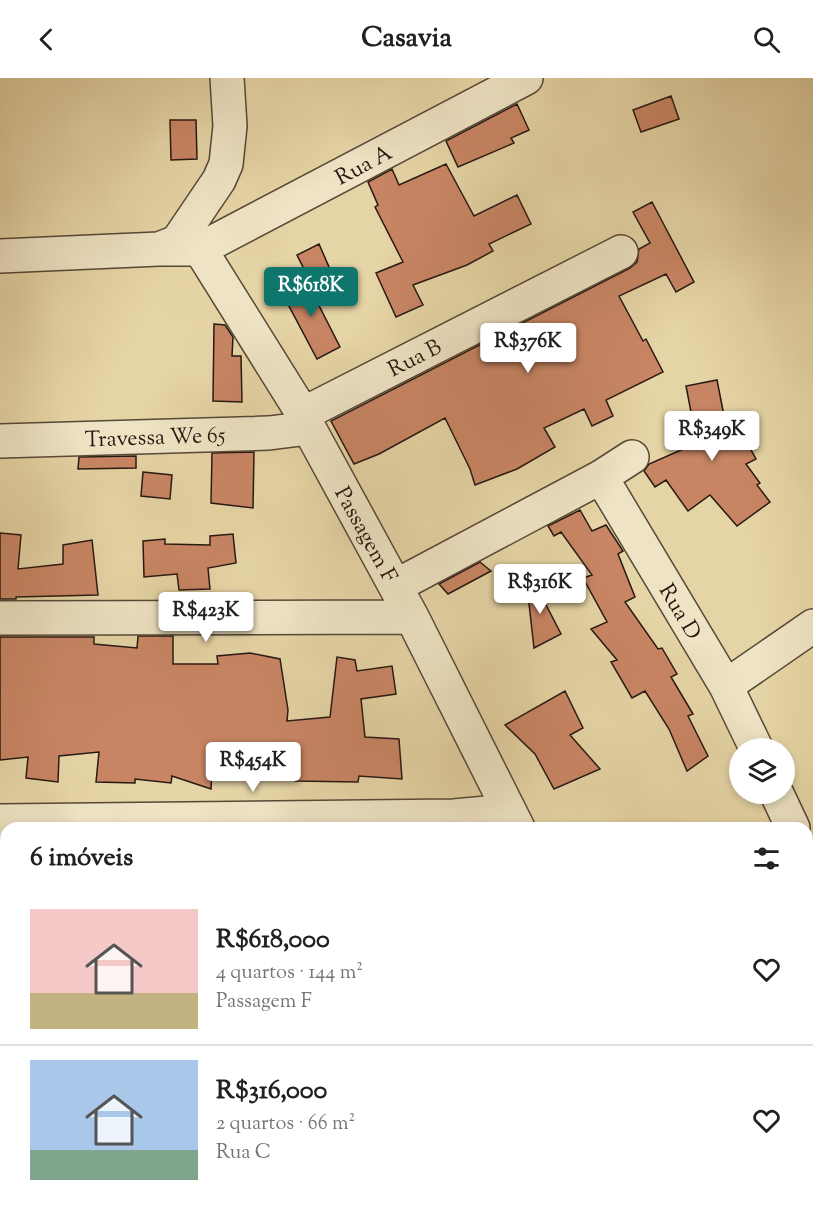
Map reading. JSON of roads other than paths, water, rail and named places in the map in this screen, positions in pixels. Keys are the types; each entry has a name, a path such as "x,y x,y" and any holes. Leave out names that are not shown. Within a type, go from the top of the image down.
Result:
{"street":[{"path":"159,249 177,242 219,180 226,164 230,126 227,78"},
{"name":"Rua A","path":"200,249 526,78"},
{"path":"0,256 200,249"},
{"name":"Passagem F","path":"200,249 306,421 396,586 513,820"},
{"name":"Rua B","path":"306,421 621,252"},
{"name":"Travessa We 65","path":"0,441 269,433 306,421"},
{"path":"396,586 601,477 632,458"},
{"name":"Rua D","path":"601,477 726,686 751,738"},
{"path":"0,618 412,617"},
{"path":"726,686 813,626"},
{"path":"782,804 790,822"},
{"path":"0,821 454,822 513,820"}]}
